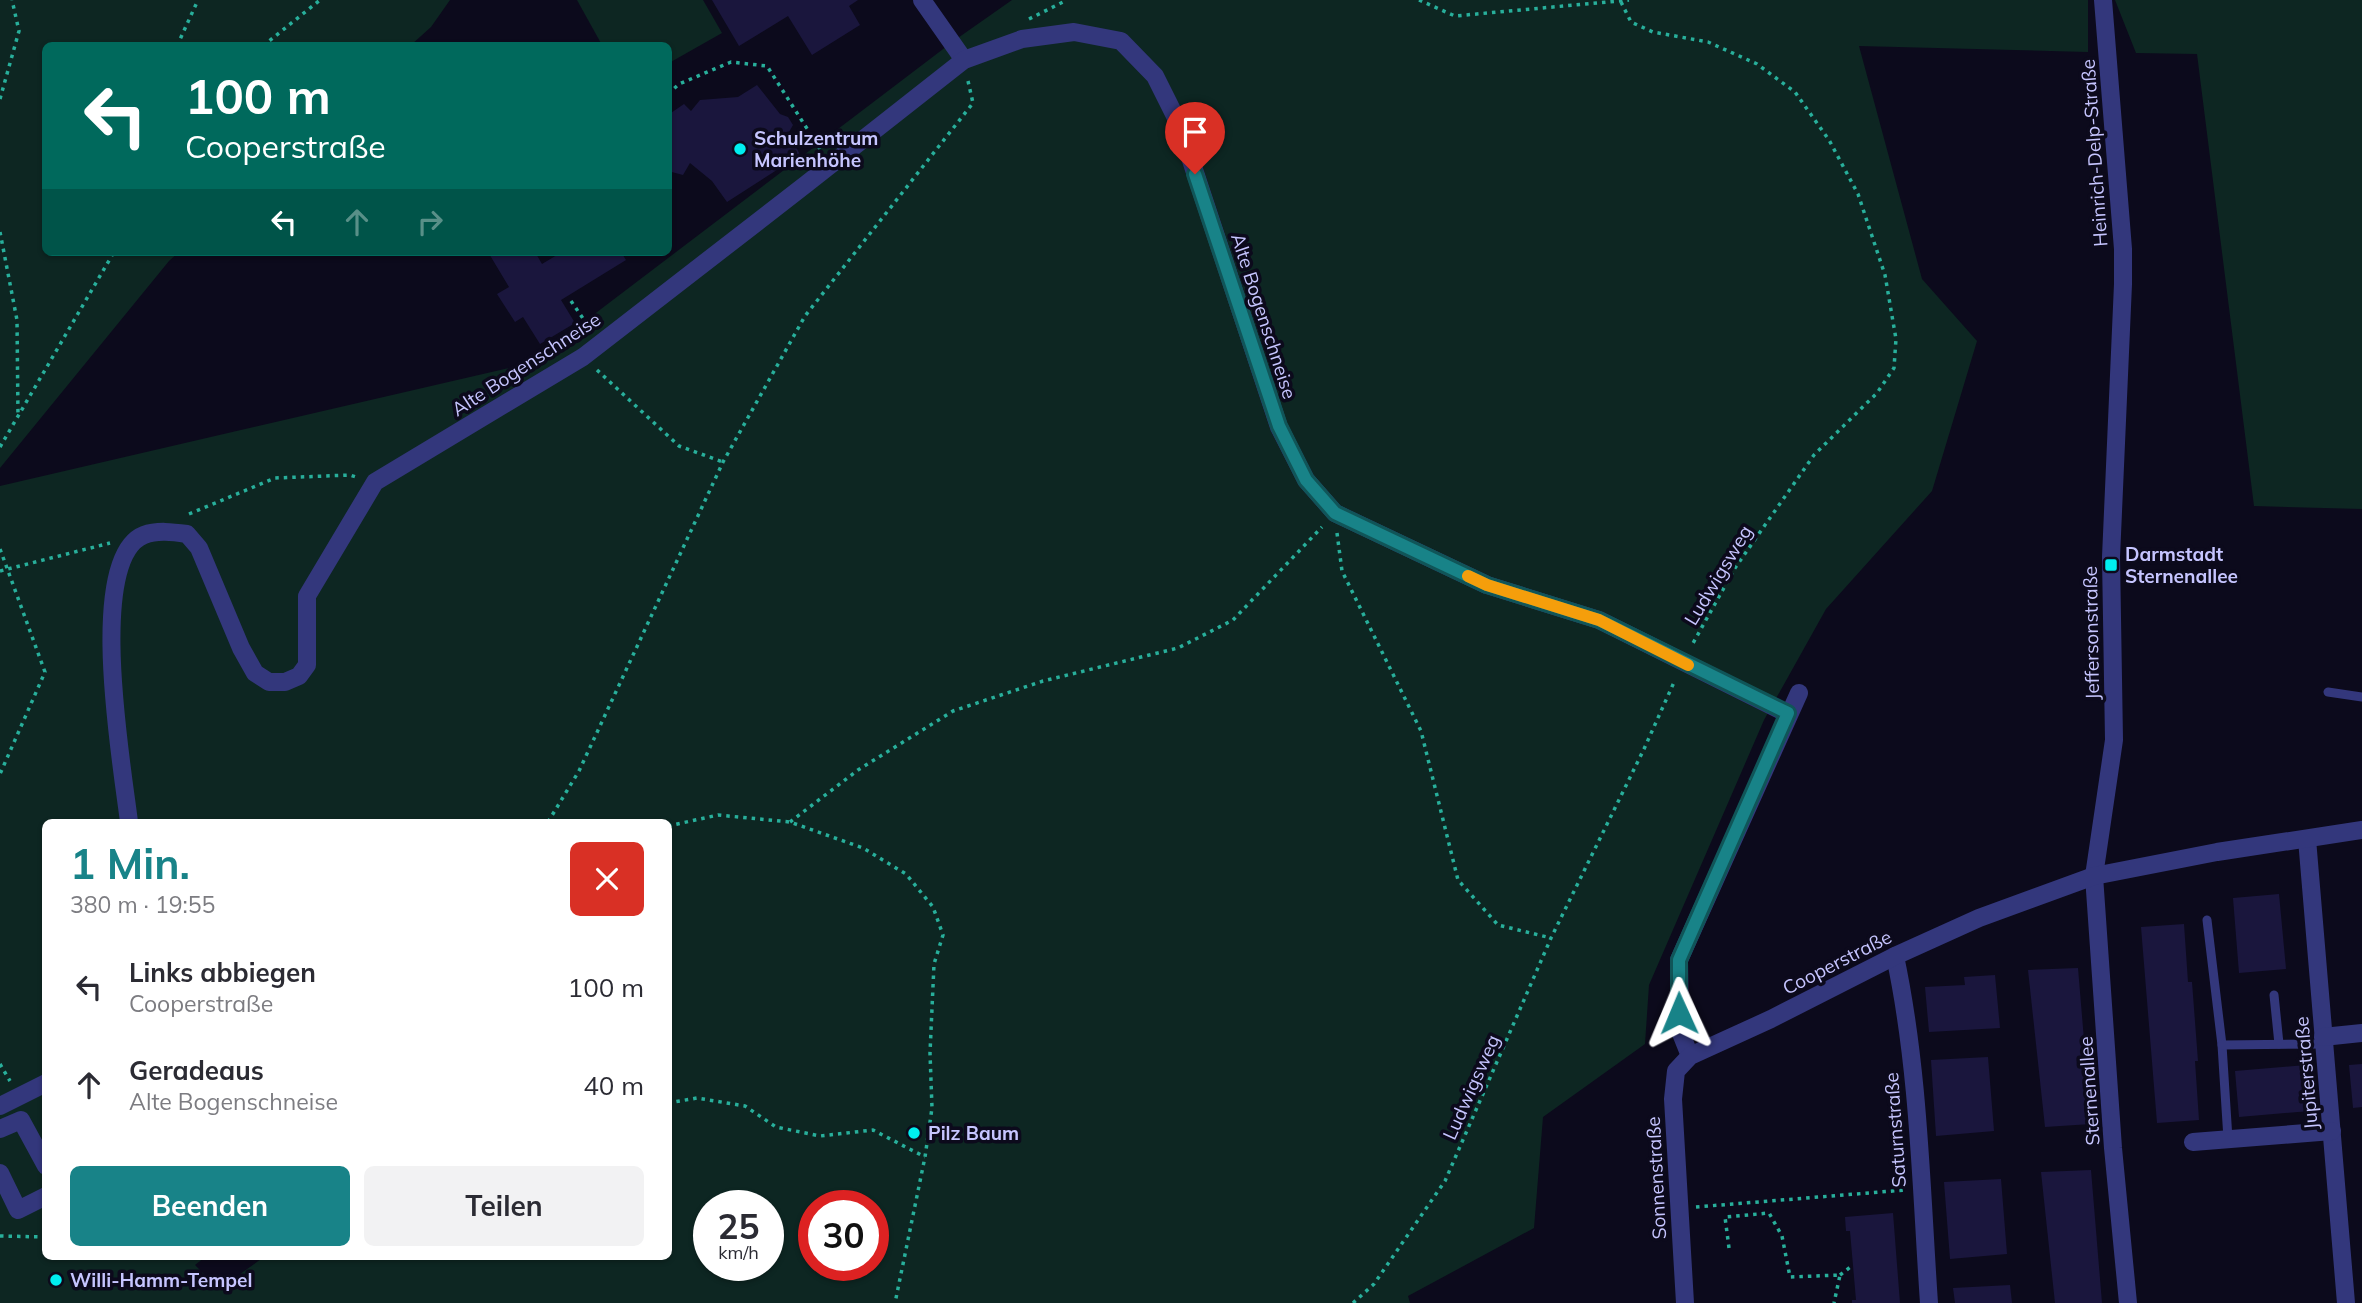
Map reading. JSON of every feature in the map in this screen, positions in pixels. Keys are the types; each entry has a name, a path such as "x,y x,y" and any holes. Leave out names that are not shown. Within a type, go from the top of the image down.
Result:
{"street":[{"path":"922,0 964,60"},
{"name":"Heinrich-Delp-Straße","path":"2103,0 2123,249 2122,304"},
{"name":"Alte Bogenschneise","path":"165,531 187,534 199,548 241,648 255,673 269,682 285,682 299,676 307,665 307,596 375,482 583,357 964,60 1022,39 1074,32 1121,41 1155,76 1179,124 1279,426 1306,480 1335,513 1487,585 1599,620 1682,662"},
{"name":"Jeffersonstraße","path":"2094,876 2114,740 2110,557 2122,304"},
{"path":"129,819 110,650 113,587 127,550 143,535 165,531"},
{"path":"1682,662 1788,713"},
{"path":"1690,1056 1680,1031 1679,960 1799,693"},
{"name":"Cooperstraße","path":"1690,1056 1979,918 2094,876 2217,852 2362,830"},
{"name":"Jupiterstraße","path":"2306,839 2346,1303"},
{"name":"Sternenallee","path":"2094,876 2113,1148 2128,1303"},
{"name":"Saturnstraße","path":"1895,956 1906,1009 1929,1303"},
{"path":"2324,1040 2362,1033"},
{"name":"Sonnenstraße","path":"1685,1303 1673,1099 1676,1071 1690,1056"},
{"path":"0,1106 42,1085"},
{"path":"0,1129 20,1120 42,1159"},
{"path":"2193,1142 2332,1131"},
{"path":"0,1173 18,1210 42,1198"}],"lane":[{"path":"2328,692 2362,697"},
{"path":"2207,920 2222,1045 2228,1139"},
{"path":"2274,995 2279,1044"},
{"path":"2222,1045 2324,1040"}],"path":[{"path":"0,99 19,31 12,0"},
{"path":"179,42 198,0"},
{"path":"268,42 320,0"},
{"path":"1419,0 1455,16 1629,0"},
{"name":"Ludwigsweg","path":"1353,1303 1374,1283 1445,1181 1551,938 1644,749 1682,662 1735,568 1814,455 1877,393 1894,368 1896,339 1885,275 1858,194 1829,140 1795,92 1757,64 1708,42 1653,32 1631,22 1621,2"},
{"path":"550,819 579,771 723,462 805,316 973,103 964,60"},
{"path":"672,90 679,84 731,62 767,66 830,166"},
{"path":"0,232 17,320 18,418"},
{"path":"0,447 112,256"},
{"path":"571,301 600,344"},
{"path":"583,357 679,446 723,462"},
{"path":"165,531 180,517 275,478 350,475 375,482"},
{"path":"790,822 858,770 953,712 1043,681 1178,648 1233,620 1335,513"},
{"path":"1335,513 1342,572 1421,731 1458,880 1498,925 1551,938"},
{"path":"0,571 143,535"},
{"path":"0,549 45,672 0,774"},
{"path":"672,825 718,815 790,822 863,848 906,874 933,907 943,934 934,964 930,1053 932,1108 925,1157 895,1303"},
{"path":"672,1102 697,1098 745,1107 776,1127 820,1136 873,1130 925,1157"},
{"path":"1679,1209 1921,1189"},
{"path":"1729,1248 1725,1217 1769,1213 1782,1236 1790,1277 1840,1275 1853,1265"},
{"path":"0,1236 42,1237"},
{"path":"1835,1303 1840,1275"}],"green space":[{"path":"0,0 450,0 431,27 414,42 42,42 42,256 175,256 0,468"},
{"path":"577,0 703,0 722,33 672,61 672,42 600,42"},
{"path":"1012,0 2088,0 2088,52 1859,46 1922,279 1977,341 1932,491 1826,609 1764,720 1649,985 1645,1044 1543,1117 1534,1228 1408,1296 1410,1303 0,1303 0,486 530,363 955,40"},
{"path":"2115,0 2362,0 2362,509 2254,506 2197,54 2136,53"}],"building":[{"path":"712,0 858,0 849,6 860,25 812,55 788,16 739,46"},
{"path":"757,85 780,114 788,117 793,125 789,132 800,155 727,202 712,181 690,163 683,175 672,172 672,112 684,104 691,111 700,100 738,97"},
{"path":"490,256 537,256 542,264 555,256 624,256 626,260 561,300 575,323 540,344 523,317 515,322 497,294 509,287"},
{"path":"2279,894 2286,969 2239,973 2233,898"},
{"path":"2184,924 2188,982 2192,982 2199,1120 2157,1123 2141,927"},
{"path":"2078,968 2091,1124 2045,1127 2028,970"},
{"path":"1995,975 2000,1028 1929,1032 1925,987 1965,985 1964,977"},
{"path":"1988,1057 1994,1131 1936,1136 1931,1060"},
{"path":"2362,1064 2362,1107 2353,1108 2349,1065"},
{"path":"2306,1065 2310,1111 2239,1117 2235,1071"},
{"path":"2091,1170 2102,1303 2055,1303 2041,1172"},
{"path":"2001,1179 2007,1254 1950,1259 1944,1182"},
{"path":"1893,1213 1900,1303 1852,1303 1852,1300 1856,1300 1850,1231 1846,1231 1845,1217"},
{"name":"Willi-Hamm-Tempel","path":"50,1273 61,1273 61,1286 50,1286"},
{"path":"2010,1285 2012,1303 1955,1303 1953,1288"}],"slow traffic":[{"path":"1468,576 1487,585 1599,620 1688,665"}],"place":[{"name":"Schulzentrum Marienhöhe","path":"740,149"},
{"name":"Darmstadt Sternenallee","path":"2111,565"},
{"name":"Pilz Baum","path":"914,1133"},
{"name":"Willi-Hamm-Tempel","path":"56,1280"}],"route":[{"path":"1195,174 1279,426 1306,480 1335,513 1487,585 1599,620 1788,713 1679,960 1679,1013"}]}
